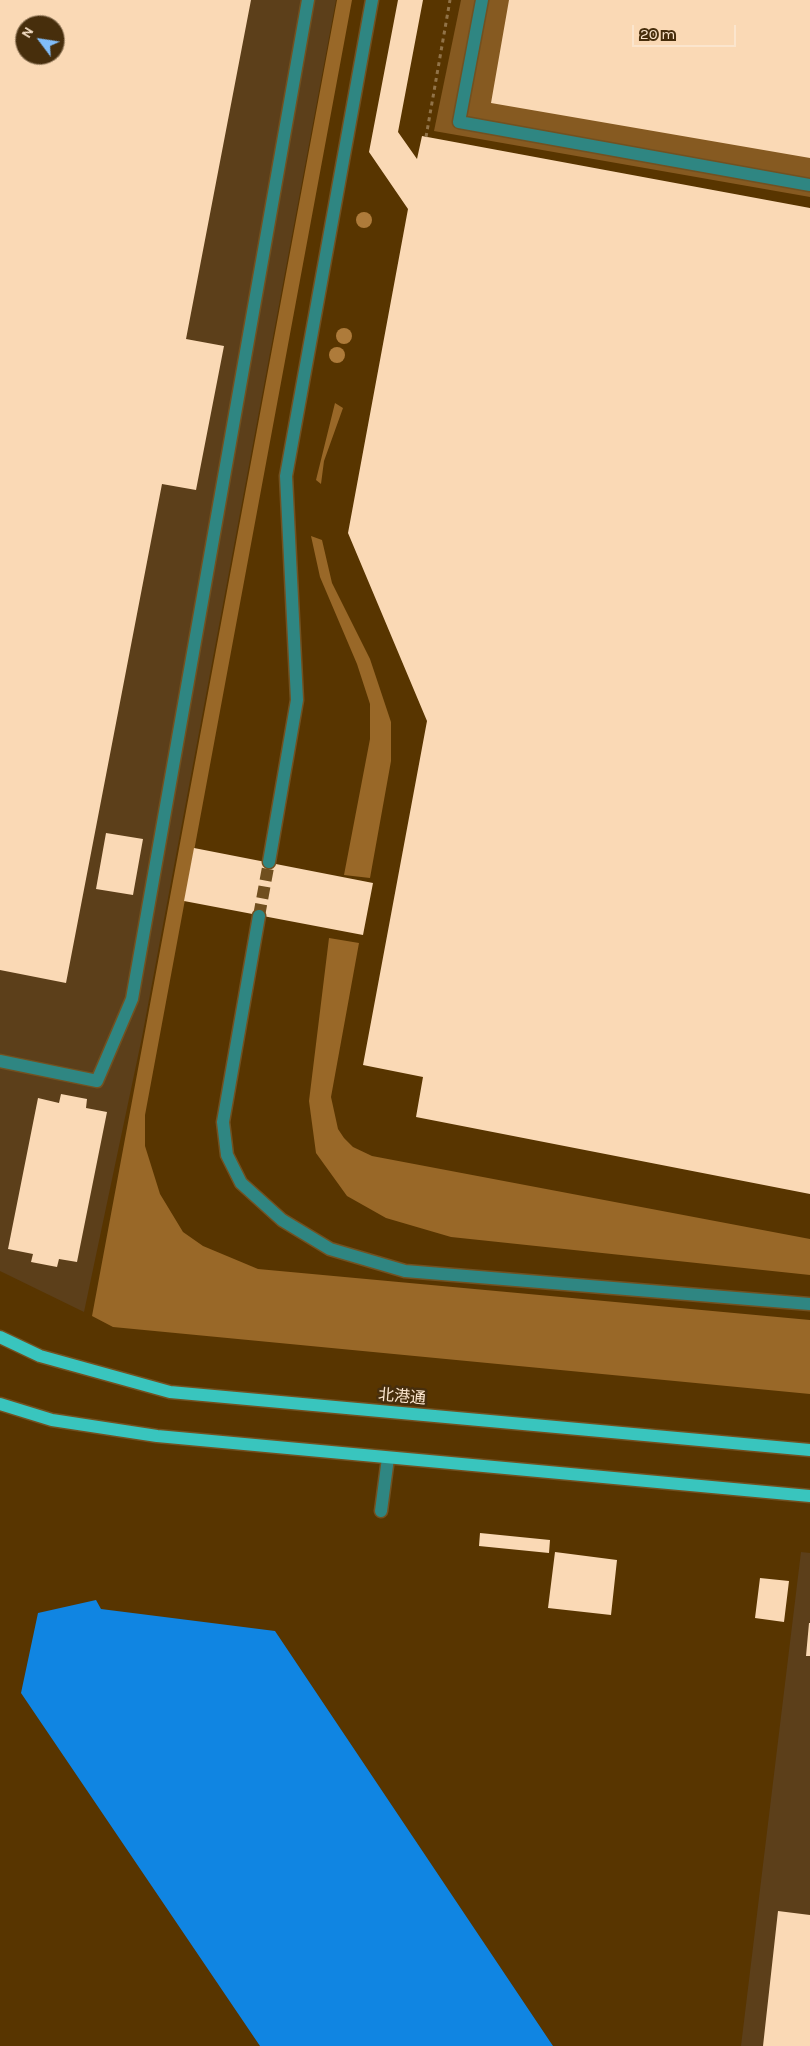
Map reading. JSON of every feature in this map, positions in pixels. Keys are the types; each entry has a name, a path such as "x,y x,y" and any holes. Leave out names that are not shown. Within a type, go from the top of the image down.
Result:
{"main road":[{"name":"北港通","path":"0,1337 40,1356 170,1392 810,1450"},
{"path":"0,1404 52,1420 105,1430 810,1496"}],"lane":[{"path":"0,1061 97,1081 132,999 308,0"},
{"path":"269,862 297,700 286,476 372,0"},
{"path":"482,0 459,122 810,185"},
{"path":"259,916 223,1122 227,1155 241,1183 282,1220 330,1249 405,1271 810,1304"},
{"path":"381,1511 388,1458"}],"path":[{"path":"426,137 450,0"}],"shaded area":[{"path":"0,0 336,0 142,1037 84,1312 0,1271"},
{"path":"337,0 352,0 145,1115 145,1146 160,1194 183,1232 203,1246 258,1269 810,1320 810,1394 113,1327 92,1316"},
{"path":"461,0 810,0 810,197 434,131"},
{"path":"335,403 343,408 324,461 321,484 316,480"},
{"path":"311,536 322,540 332,583 370,659 391,722 391,761 370,878 344,875 370,739 370,704 357,664 320,577"},
{"path":"329,938 359,943 331,1097 338,1129 353,1147 372,1156 810,1239 810,1275 451,1237 386,1218 347,1196 316,1153 309,1101"},
{"path":"801,1552 810,1553 810,2046 741,2046"}],"water":[{"path":"96,1600 101,1609 275,1631 553,2046 260,2046 21,1693 38,1613"}],"building":[{"path":"0,0 251,0 186,339 224,346 196,490 162,484 66,983 0,970"},
{"path":"398,0 423,0 398,132 417,159 422,136 810,208 810,1194 416,1117 423,1077 363,1065 427,721 348,533 408,209 369,152"},
{"path":"509,0 810,0 810,158 491,103"},
{"path":"106,833 143,839 133,895 96,889"},
{"path":"194,848 373,883 363,935 184,901"},
{"path":"61,1094 87,1099 86,1108 107,1112 77,1262 59,1259 57,1267 31,1262 33,1254 8,1249 38,1098 59,1103"},
{"path":"480,1533 550,1540 549,1553 479,1546"},
{"path":"555,1552 617,1560 611,1615 548,1608"},
{"path":"760,1578 789,1581 784,1622 755,1618"},
{"path":"809,1623 810,1656 806,1656"},
{"path":"778,1911 810,1915 810,2046 763,2046"}],"tunnel":[{"path":"259,916 269,862"}]}
